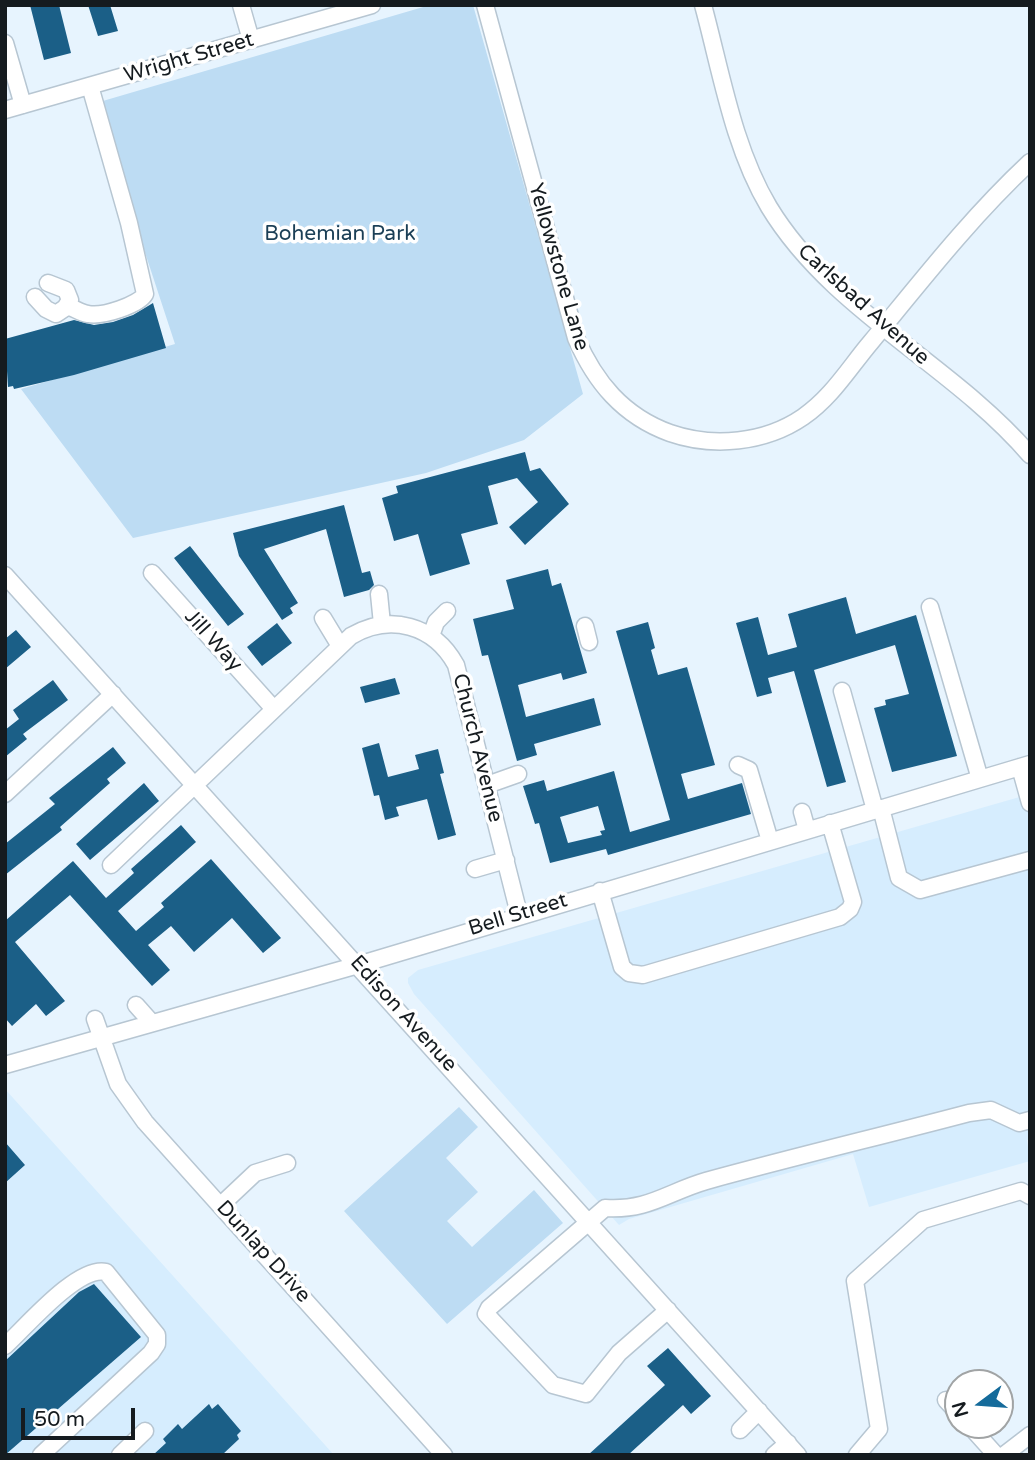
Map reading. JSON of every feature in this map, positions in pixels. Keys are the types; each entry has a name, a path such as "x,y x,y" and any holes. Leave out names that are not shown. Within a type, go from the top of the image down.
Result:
{"street":[{"path":"241,5 251,40"},
{"name":"Wright Street","path":"5,110 372,5"},
{"name":"Yellowstone Lane","path":"485,5 576,338 594,376 623,407 659,429 700,440 742,440 763,435 802,418 818,405 964,229 1030,162"},
{"name":"Carlsbad Avenue","path":"703,5 742,147 767,205 804,256 998,424 1030,455"},
{"path":"5,43 23,105"},
{"path":"67,306 86,314 96,314 140,301 145,294 142,269 90,86"},
{"path":"35,297 46,309 56,314 67,306 69,300 66,290 48,283"},
{"name":"Jill Way","path":"152,573 274,708"},
{"name":"Edison Avenue","path":"7,582 195,782 793,1449"},
{"path":"111,865 340,646 361,630 382,624 379,594"},
{"path":"930,607 979,779"},
{"path":"431,636 436,622 447,611"},
{"path":"323,618 340,646"},
{"name":"Church Avenue","path":"382,624 405,625 431,636 456,665 477,719 487,785 519,914"},
{"path":"842,691 899,878 920,890 1030,860"},
{"path":"5,794 113,694"},
{"path":"738,765 749,770 770,841"},
{"path":"1025,766 1030,803"},
{"name":"Bell Street","path":"5,1065 358,965 519,914 1025,766"},
{"path":"487,785 518,774"},
{"path":"802,812 807,830"},
{"path":"600,891 622,967 629,972 643,975 840,917 850,909 853,902 830,823"},
{"path":"475,869 506,860"},
{"path":"136,1005 152,1023"},
{"name":"Dunlap Drive","path":"95,1019 111,1069 130,1103 444,1455"},
{"path":"668,1310 619,1353 586,1394 553,1385 486,1314 497,1300 605,1208 629,1209 659,1201 703,1182 970,1113 991,1110 1019,1123 1030,1120"},
{"path":"221,1205 256,1173 287,1163"},
{"path":"857,1455 879,1429 855,1281 923,1220 1021,1191 1030,1196"},
{"path":"5,1346 78,1277 97,1269 106,1272 157,1335 157,1344 151,1353 41,1455"},
{"path":"740,1430 759,1411"},
{"path":"120,1455 145,1431"},
{"path":"1004,1455 1030,1435"},
{"path":"982,1439 996,1455"},
{"path":"775,1455 793,1449"}],"shaded area":[{"path":"1030,794 1030,1139 1027,1140 1030,1161 869,1207 853,1154 629,1219 619,1225 414,994 408,983 408,978 418,970"},
{"path":"5,1089 334,1455 5,1455"}],"green space":[{"name":"Bohemian Park","path":"430,5 473,5 583,394 524,440 426,473 133,538 21,389 175,344 96,103"},
{"path":"459,1107 478,1127 446,1158 478,1192 447,1221 472,1247 534,1190 563,1223 447,1324 344,1211"}],"building":[{"path":"30,5 59,5 71,53 44,60"},
{"path":"88,5 110,5 118,31 98,36"},
{"path":"153,303 166,348 74,375 14,389 13,386 8,387 5,339 74,320 94,325 113,322 133,315"},
{"path":"525,452 530,471 540,468 569,504 525,545 509,527 538,502 517,478 488,486 498,524 461,534 470,564 430,576 418,534 394,541 382,498 398,493 396,486"},
{"path":"344,505 362,573 370,571 374,585 369,590 344,597 326,529 264,549 298,603 290,608 293,613 282,620 239,556 233,533"},
{"path":"190,546 244,614 228,626 174,558"},
{"path":"548,569 552,586 561,583 587,673 563,680 561,673 518,685 526,717 594,698 601,725 534,744 537,755 517,761 488,655 482,656 473,619 514,609 506,580"},
{"path":"846,597 856,634 916,615 957,756 892,772 874,708 886,705 885,700 909,694 895,645 814,670 846,782 827,787 794,671 768,678 772,693 757,697 736,623 758,617 768,655 797,647 788,614"},
{"path":"648,622 655,648 651,650 658,675 687,667 715,765 681,774 688,799 742,783 751,814 608,855 606,849 550,863 539,823 535,824 523,786 544,780 547,791 614,771 630,832 670,820 616,631","holes":["598,806 605,830 600,831 602,835 568,843 560,817"]},
{"path":"277,623 292,643 262,666 247,647"},
{"path":"16,630 31,647 5,669 5,639"},
{"path":"395,678 400,694 365,703 360,687"},
{"path":"53,680 68,700 23,734 27,739 5,757 5,730 19,719 13,710"},
{"path":"379,743 388,777 419,769 415,755 438,749 444,773 440,774 456,835 438,840 427,799 396,807 399,816 385,820 379,795 374,796 362,748"},
{"path":"113,747 126,763 107,779 110,783 60,827 62,830 5,875 5,844 55,804 49,798"},
{"path":"144,783 159,801 90,860 76,844"},
{"path":"181,825 196,842 118,911 136,931 164,907 161,903 211,859 281,938 263,953 232,918 194,952 171,926 148,945 170,970 152,986 70,895 15,942 65,1001 46,1016 36,1004 12,1026 5,1018 5,921 73,861 106,898 134,873 131,869"},
{"path":"5,1142 25,1165 5,1183"},
{"path":"94,1284 141,1337 5,1455 5,1361 79,1292"},
{"path":"668,1348 711,1396 691,1414 683,1405 628,1455 588,1455 665,1385 647,1366"},
{"path":"209,1404 212,1409 218,1404 241,1431 237,1435 239,1439 222,1455 153,1455 166,1443 163,1439 178,1424 182,1429"}]}
